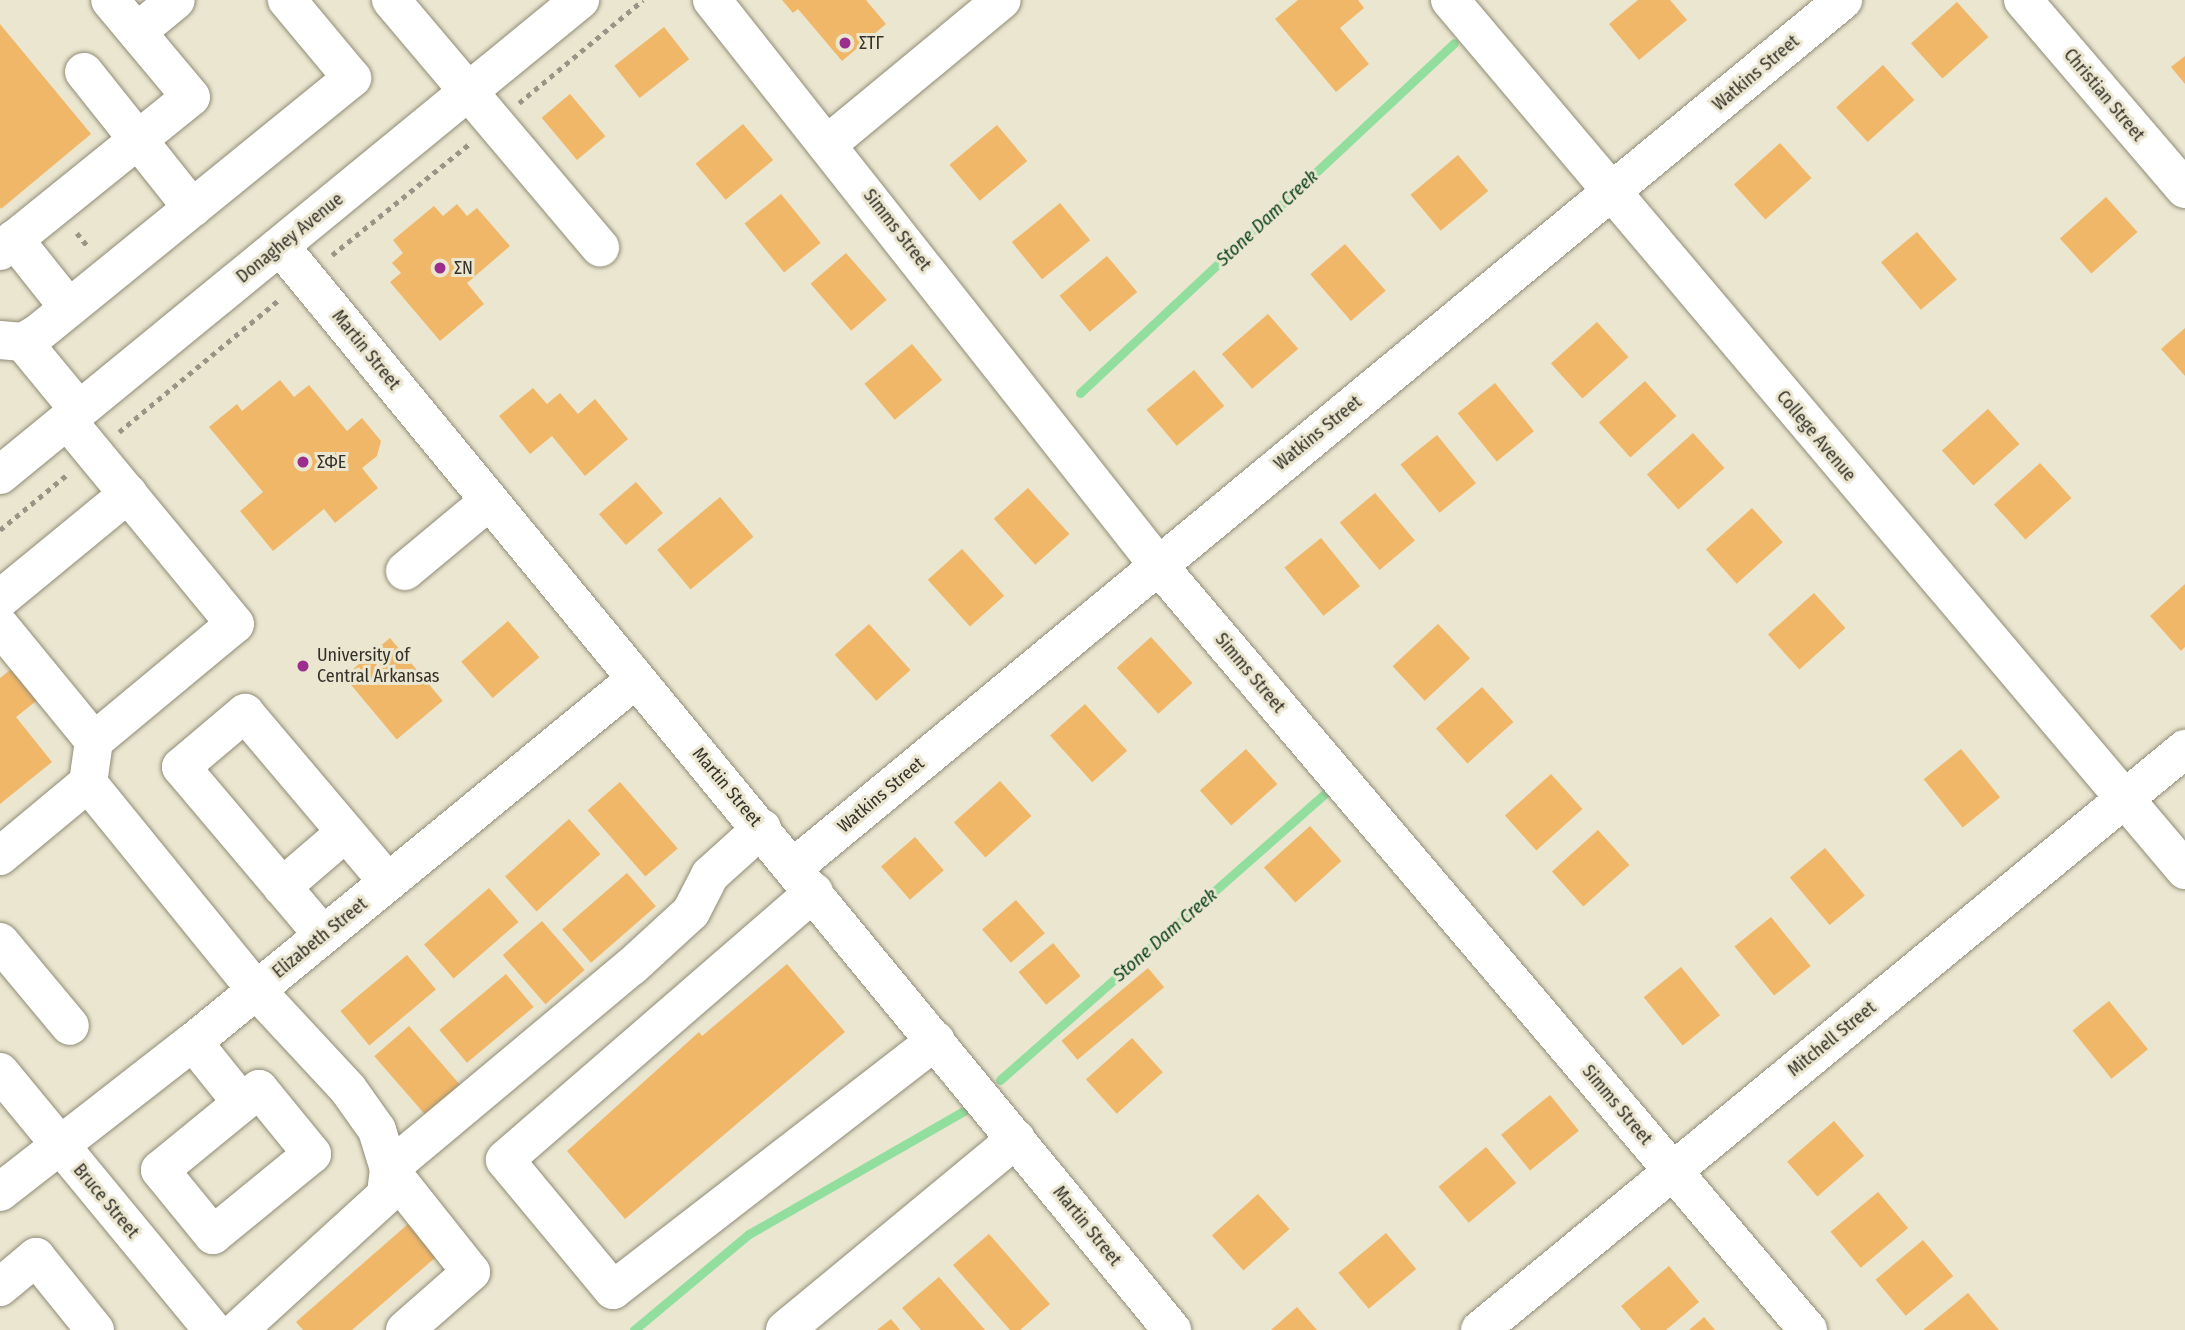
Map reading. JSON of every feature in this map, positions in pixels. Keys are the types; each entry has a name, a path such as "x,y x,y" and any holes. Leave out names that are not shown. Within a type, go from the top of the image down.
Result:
{"street":[{"path":"69,308 7,245 191,97 110,0"},
{"path":"136,32 176,0"},
{"path":"0,856 88,783 94,741 234,624 128,494 73,415 11,341 69,308 352,78 287,0"},
{"path":"391,0 600,247"},
{"name":"Donaghey Avenue","path":"0,475 580,0"},
{"name":"Simms Street","path":"712,0 829,143 1158,565 1808,1330"},
{"path":"829,143 1002,0"},
{"name":"College Avenue","path":"1450,0 1610,194 2185,870"},
{"name":"Watkins Street","path":"936,1040 613,1290 505,1160 804,880 1158,565 1843,0"},
{"name":"Christian Street","path":"2023,0 2185,190"},
{"path":"83,72 192,208"},
{"name":"Martin Street","path":"280,246 762,828 1172,1330"},
{"path":"0,599 128,494"},
{"path":"405,572 489,501"},
{"path":"0,626 94,741"},
{"name":"Elizabeth Street","path":"0,1192 193,1042 636,679"},
{"path":"323,935 181,768 245,713 388,882"},
{"name":"Mitchell Street","path":"1480,1330 2185,749"},
{"path":"88,783 256,990 348,1089 377,1130 389,1169 471,1272 405,1330"},
{"path":"238,1330 386,1195 389,1169 631,967 691,912 710,875 762,828"},
{"path":"282,887 346,832"},
{"path":"0,942 70,1026"},
{"path":"193,1042 242,1103"},
{"name":"Bruce Street","path":"0,1072 213,1330"},
{"path":"785,1330 1016,1139"},
{"path":"0,1287 36,1257 95,1330"}],"path":[{"path":"70,225 92,251"}],"building":[{"name":"ΣΤΓ","path":"782,0 866,0 886,24 842,61 798,9 793,13"},
{"path":"1298,0 1358,0 1364,8 1340,28 1369,64 1336,92 1275,19"},
{"path":"1638,0 1670,0 1687,20 1639,60 1609,24"},
{"path":"1957,2 1988,37 1942,78 1911,43"},
{"path":"0,24 91,134 1,209 0,207"},
{"path":"664,27 689,59 640,98 614,66"},
{"path":"2185,56 2185,84 2171,67"},
{"path":"1883,65 1914,100 1868,142 1836,107"},
{"path":"570,94 605,136 577,160 542,118"},
{"path":"743,124 773,160 726,200 696,164"},
{"path":"997,125 1027,161 980,201 950,165"},
{"path":"1780,143 1811,178 1765,219 1734,184"},
{"path":"1458,155 1488,191 1441,231 1411,195"},
{"path":"781,194 821,243 784,273 744,224"},
{"path":"2106,197 2137,232 2091,273 2060,238"},
{"path":"1060,203 1090,240 1042,279 1012,242"},
{"name":"ΣΝ","path":"457,204 467,216 477,208 510,246 467,283 484,304 440,341 390,282 401,273 392,263 403,253 393,240 434,206 443,216"},
{"path":"1917,232 1957,279 1921,310 1881,262"},
{"path":"1345,244 1386,291 1351,321 1310,274"},
{"path":"846,253 887,300 851,331 811,284"},
{"path":"1107,256 1137,292 1090,332 1060,296"},
{"path":"1268,314 1298,349 1252,389 1222,354"},
{"path":"1597,322 1628,357 1582,398 1551,363"},
{"path":"2185,328 2185,376 2161,349"},
{"path":"912,344 942,380 895,420 865,384"},
{"path":"1194,370 1224,406 1177,446 1147,410"},
{"name":"ΣΦΕ","path":"280,380 294,397 309,385 347,431 362,418 381,441 377,456 362,468 378,488 335,523 324,509 273,551 240,511 263,492 209,427 237,404 242,411"},
{"path":"1645,381 1676,416 1630,457 1599,422"},
{"path":"1495,383 1534,431 1497,461 1458,413"},
{"path":"533,388 547,404 560,393 578,414 595,399 628,439 585,476 552,436 530,454 499,416"},
{"path":"1988,409 2019,444 1973,485 1942,450"},
{"path":"1693,433 1724,468 1678,509 1647,474"},
{"path":"1437,435 1476,483 1439,513 1400,465"},
{"path":"2040,463 2071,498 2025,539 1994,504"},
{"path":"636,482 663,513 626,545 599,514"},
{"path":"1028,488 1069,534 1035,565 994,519"},
{"path":"1375,493 1415,540 1380,570 1340,523"},
{"path":"720,497 753,537 691,590 657,550"},
{"path":"1752,508 1783,542 1737,584 1706,549"},
{"path":"1321,538 1360,586 1323,616 1284,568"},
{"path":"962,549 1004,596 970,627 928,580"},
{"path":"2185,584 2185,647 2181,651 2150,616"},
{"path":"1814,593 1845,628 1799,669 1768,634"},
{"path":"508,621 539,657 493,698 461,662"},
{"path":"869,624 910,670 876,701 835,655"},
{"path":"1438,624 1470,658 1425,701 1393,666"},
{"path":"1151,637 1192,683 1158,714 1117,668"},
{"path":"390,638 443,701 397,739 344,677"},
{"path":"14,667 40,698 16,717 52,762 0,804 0,678"},
{"path":"1482,687 1513,722 1467,763 1436,728"},
{"path":"1085,704 1127,751 1092,782 1050,735"},
{"path":"1246,749 1277,784 1231,825 1200,790"},
{"path":"1961,749 2000,797 1963,827 1924,779"},
{"path":"1551,774 1582,809 1536,850 1505,815"},
{"path":"1000,781 1031,816 985,857 954,822"},
{"path":"620,782 678,848 645,877 588,810"},
{"path":"569,819 600,854 537,911 505,877"},
{"path":"1310,826 1341,861 1295,902 1264,867"},
{"path":"1598,830 1629,865 1583,906 1552,871"},
{"path":"915,837 944,870 910,900 881,867"},
{"path":"1825,848 1865,895 1830,925 1790,878"},
{"path":"627,873 656,906 591,963 562,929"},
{"path":"489,888 519,922 454,978 424,944"},
{"path":"1016,900 1045,933 1011,963 982,930"},
{"path":"1771,917 1811,966 1774,996 1734,947"},
{"path":"542,921 585,970 545,1004 503,955"},
{"path":"1053,943 1081,976 1046,1005 1019,972"},
{"path":"407,955 436,989 369,1045 340,1011"},
{"path":"787,964 845,1032 625,1219 567,1151 699,1032 702,1036"},
{"path":"1681,967 1720,1015 1683,1045 1644,997"},
{"path":"1148,968 1164,987 1078,1060 1061,1041"},
{"path":"506,974 534,1007 467,1063 439,1030"},
{"path":"2109,1001 2148,1049 2111,1079 2072,1031"},
{"path":"409,1026 466,1092 431,1122 374,1056"},
{"path":"1132,1038 1163,1072 1117,1114 1086,1079"},
{"path":"1550,1095 1579,1131 1530,1170 1501,1135"},
{"path":"1834,1121 1864,1156 1817,1196 1787,1162"},
{"path":"1486,1147 1516,1183 1469,1223 1439,1187"},
{"path":"1878,1192 1908,1228 1861,1268 1831,1232"},
{"path":"1258,1194 1289,1229 1243,1270 1212,1235"},
{"path":"408,1224 436,1257 352,1330 303,1330 296,1322"},
{"path":"1386,1233 1416,1269 1369,1309 1339,1273"},
{"path":"989,1234 1050,1304 1020,1330 1010,1330 953,1265"},
{"path":"1923,1240 1953,1276 1906,1316 1876,1280"},
{"path":"1669,1266 1699,1302 1666,1330 1641,1330 1621,1306"},
{"path":"939,1277 985,1330 921,1330 902,1308"},
{"path":"1968,1293 1999,1330 1923,1330"},
{"path":"1297,1307 1317,1330 1271,1330"},
{"path":"1704,1317 1715,1330 1689,1330"},
{"path":"891,1319 900,1330 877,1330"}],"waterway":[{"name":"Stone Dam Creek","path":"1080,393 1454,43"},
{"name":"Stone Dam Creek","path":"1000,1080 1329,790"},
{"name":"Stone Dam Creek","path":"634,1330 749,1234 969,1108"}],"place":[{"name":"ΣΤΓ","path":"845,43"},
{"name":"ΣΝ","path":"440,268"},
{"name":"ΣΦΕ","path":"303,462"},
{"name":"University of Central Arkansas","path":"303,666"}]}
